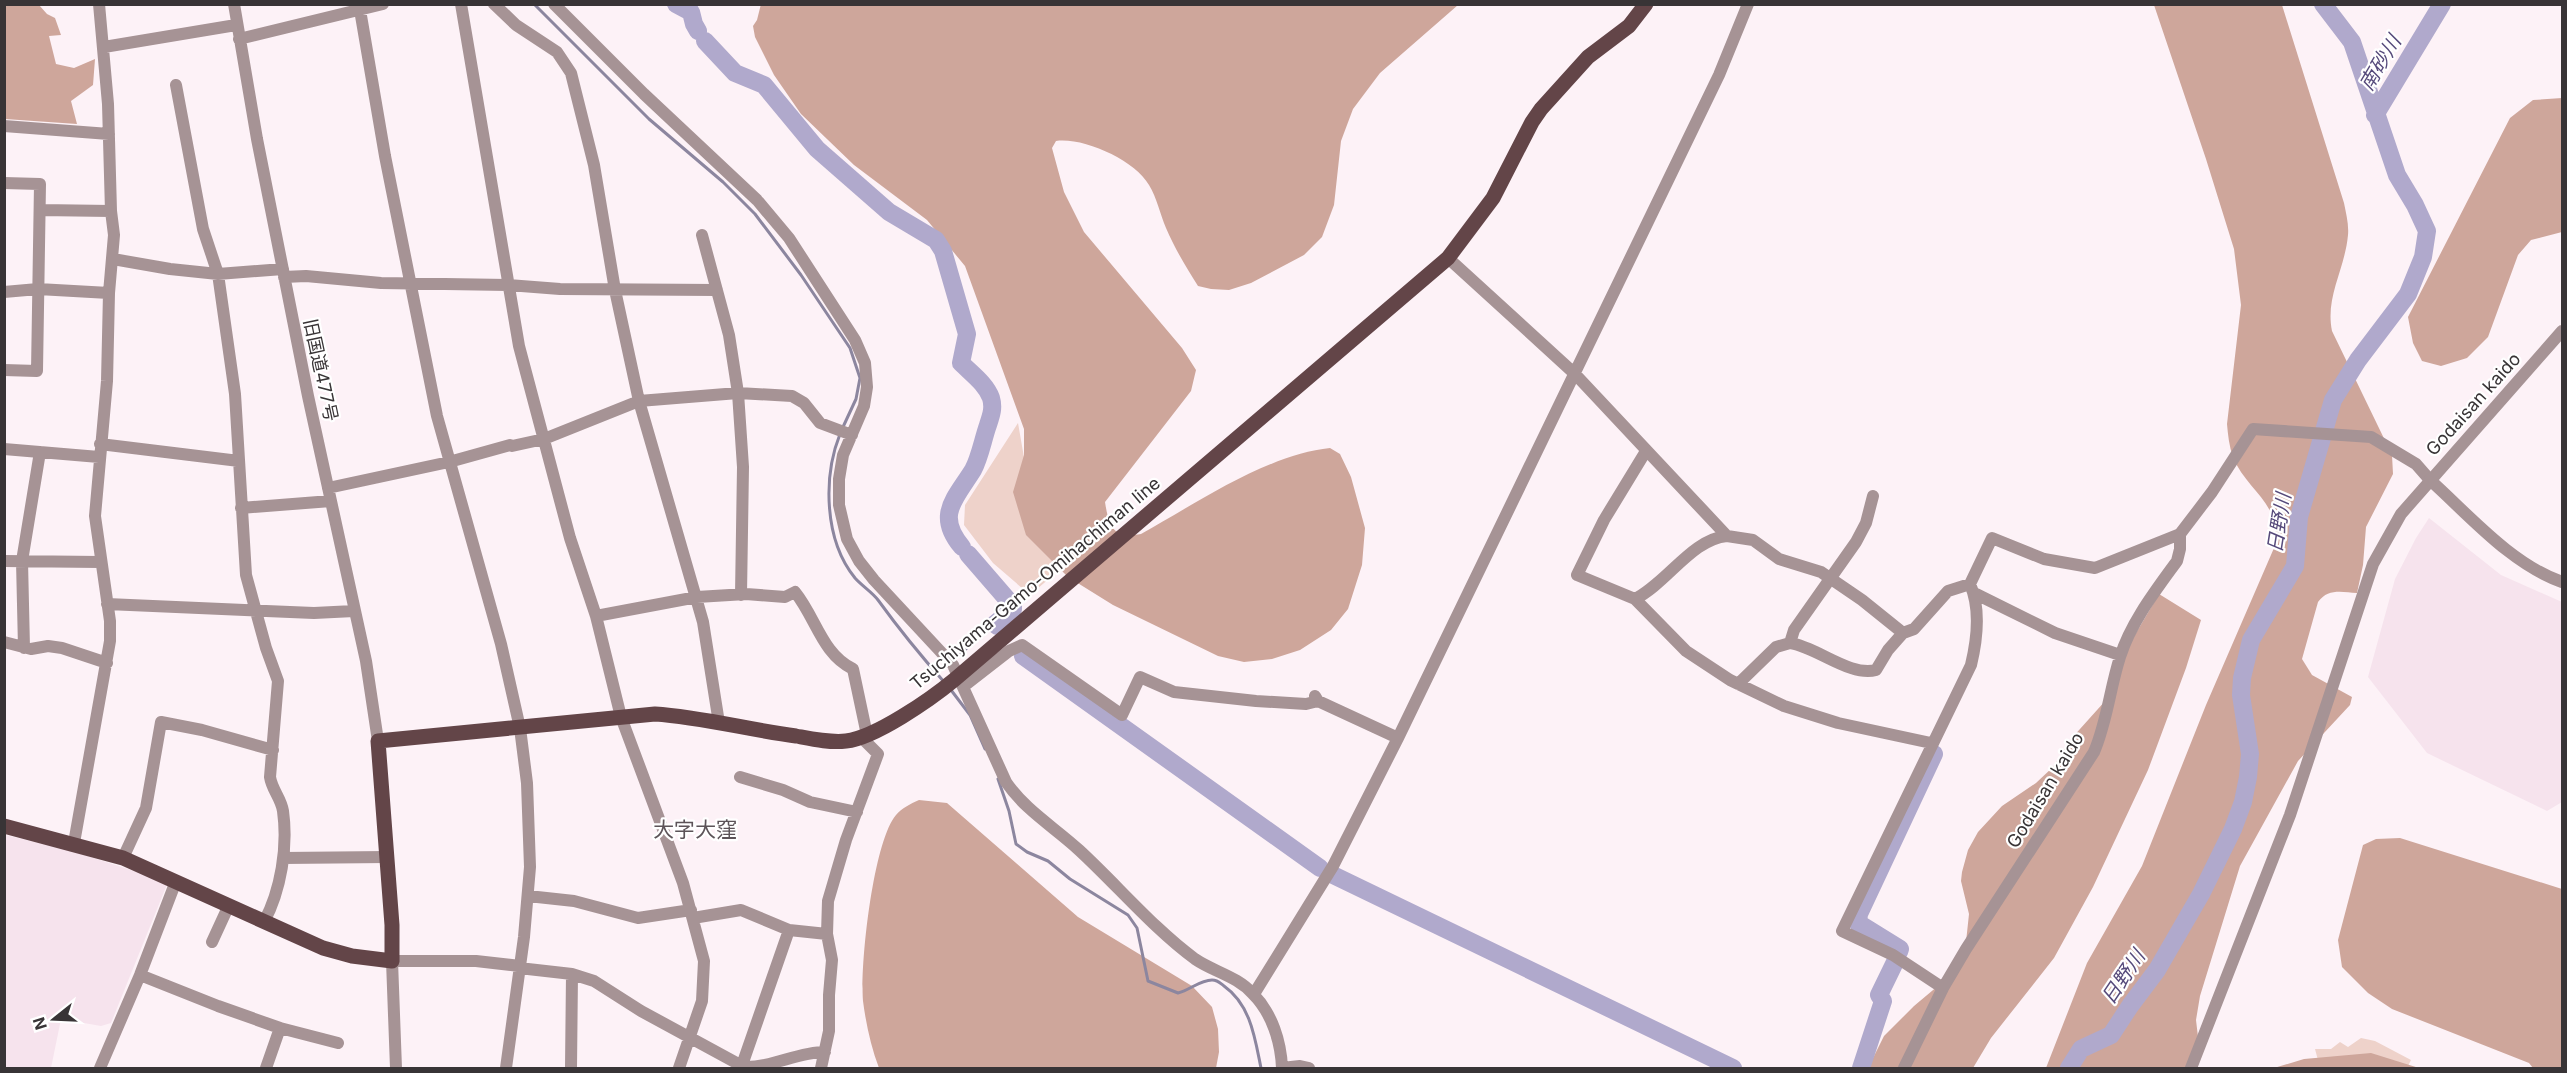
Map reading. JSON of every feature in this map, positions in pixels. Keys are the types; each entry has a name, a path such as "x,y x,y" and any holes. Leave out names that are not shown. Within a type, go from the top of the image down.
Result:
{"main road":[{"name":"Tsuchiyama-Gamo-Omihachiman line","path":"378,741 621,717 665,715 830,741 846,741 865,736 959,681 1448,258 1493,198 1541,109 1588,57 1629,26 1646,4"},
{"path":"4,826 123,858 323,948 352,956 392,961 378,741"}],"street":[{"path":"74,843 110,641 95,516 107,381 110,293 114,259 104,47 99,4"},
{"name":"旧国道477号","path":"234,4 236,25 284,273 329,495 366,661 378,741"},
{"path":"239,39 383,4"},
{"path":"461,4 519,345 570,538 596,616 621,717 641,776 671,850 692,914 704,961 702,1000 679,1068"},
{"path":"494,4 516,25 557,52 570,74 594,165 615,290 639,401 697,597 712,668 719,723"},
{"path":"554,4 644,94 757,200 789,238 855,340 865,363 866,396 845,432 839,479 839,506 847,539 873,580 953,665 1006,782 1017,798 1077,848 1180,946 1207,967 1226,974 1254,994 1276,1031 1282,1054 1282,1068 1300,1066 1309,1068"},
{"path":"1254,994 1333,866 1398,738 1719,75 1748,4"},
{"path":"360,8 385,156 437,416 501,645 520,728 530,835 528,896 506,1068"},
{"path":"104,47 236,25"},
{"path":"176,85 203,229 218,274 236,394 246,575 270,662 278,681 270,777 272,788 283,810 283,858 264,922"},
{"path":"4,126 109,134"},
{"path":"4,183 40,184 37,371 4,370"},
{"path":"40,210 111,211"},
{"path":"702,235 729,335 738,393 743,467 741,595"},
{"path":"1448,258 1575,374 1727,536"},
{"path":"114,259 170,269 218,274 284,273 410,284 717,291"},
{"path":"4,292 38,289 110,293"},
{"name":"Godaisan kaido","path":"1904,1068 1943,988 2094,752 2121,655 2138,618 2177,561 2180,534 2212,492 2253,429 2375,438 2416,464 2430,480 2562,331"},
{"path":"241,508 329,495 484,451 544,439 639,401 738,393 792,396 804,403 820,423 845,432"},
{"path":"4,449 40,452 99,451 239,461"},
{"path":"1646,451 1599,531 1577,574 1635,599 1686,651 1738,684 1802,713 1860,729 1931,743"},
{"path":"24,648 22,561 40,452"},
{"path":"2191,1068 2290,815 2373,564 2391,530 2430,480 2498,542 2530,566 2562,582"},
{"path":"1790,642 1794,630 1862,533 1873,496"},
{"path":"1943,988 1893,956 1842,931 1931,743 1971,665 1977,627 1972,589 1992,538 2044,559 2095,568 2180,534"},
{"path":"1635,599 1660,583 1703,543 1727,536 1753,540 1779,559 1830,577 1903,633"},
{"path":"4,561 100,562"},
{"path":"1738,684 1776,647 1790,642 1805,645 1852,668 1876,670 1888,650 1903,633 1914,629 1948,591 1972,589 2055,633 2121,655"},
{"path":"596,616 697,597 741,595 785,597 795,592 804,603 826,647 839,662 853,669 865,736 878,754 828,901 827,934 832,960 829,995 830,1030 821,1068"},
{"path":"107,604 314,613 354,610"},
{"path":"4,642 24,648 48,646 62,648 106,663"},
{"path":"959,681 1022,645 1122,715 1140,677 1174,692 1306,704 1316,699 1398,738"},
{"path":"123,858 146,808 161,722 202,730 273,750"},
{"path":"740,777 783,790 810,802 857,812"},
{"path":"283,858 387,857"},
{"path":"100,1068 140,975 176,881"},
{"path":"528,896 574,901 638,918 741,910 789,930 827,934"},
{"path":"212,942 229,905"},
{"path":"741,1067 789,930"},
{"path":"396,1068 392,961 476,961 572,974 594,981 741,1067 760,1067 815,1052 825,1052"},
{"path":"571,1068 572,974"},
{"path":"140,975 280,1028 338,1044"},
{"path":"266,1068 280,1028"}],"shaded area":[{"path":"761,4 1458,5 1380,73 1353,109 1341,141 1334,205 1322,237 1304,255 1251,283 1229,290 1198,286 1173,243 1154,195 1142,176 1121,159 1094,147 1056,141 1052,148 1064,192 1084,232 1182,348 1196,370 1191,391 1105,502 1111,524 1118,533 1124,535 1141,534 1257,470 1306,452 1330,448 1340,454 1351,477 1365,528 1362,565 1348,609 1331,630 1300,650 1272,659 1244,662 1218,656 1113,605 1068,577 1026,535 1013,492 1024,455 1024,429 965,266 927,220 854,165 801,114 774,75 755,37 753,26"},
{"path":"4,5 39,5 47,14 55,18 61,35 49,36 56,64 74,68 95,59 93,85 71,101 77,124 5,119"},
{"path":"2154,5 2282,5 2347,219 2346,247 2331,306 2332,331 2392,455 2393,474 2366,527 2363,565 2357,593 2331,593 2318,602 2302,659 2312,675 2352,697 2350,705 2298,761 2240,866 2200,996 2196,1020 2198,1037 2194,1068 2046,1068 2087,963 2142,866 2206,705 2274,548 2276,533 2269,509 2239,469 2231,449 2227,424 2241,305 2234,249"},
{"path":"2562,98 2562,232 2531,240 2518,255 2488,337 2467,358 2441,366 2422,361 2413,343 2408,317 2510,118 2533,100"},
{"path":"1018,423 1029,486 1079,553 1030,595 993,563 964,525 965,505"},
{"path":"2429,518 2501,575 2562,602 2562,802 2547,811 2427,753 2368,677 2395,579"},
{"path":"2159,594 2201,620 2186,668 2148,770 2093,887 2054,958 1991,1038 1973,1068 1868,1068 1884,1036 1914,1006 1945,980 1966,942 1969,914 1961,881 1968,850 1978,832 2002,806 2036,783 2053,767 2071,739 2115,690 2126,650"},
{"path":"919,800 947,803 1078,917 1192,986 1212,1007 1218,1029 1219,1052 1216,1068 879,1068 869,1035 863,1001 866,933 870,905 881,850 888,829 898,813"},
{"path":"5,835 69,850 168,882 111,1023 101,1026 61,1019 51,1068 5,1068"},
{"path":"2400,838 2562,889 2562,1068 2533,1068 2529,1063 2392,1009 2368,993 2342,967 2338,940 2363,845 2376,839"},
{"path":"2361,1038 2375,1041 2411,1060 2407,1068 2319,1064 2315,1049 2331,1049 2340,1042 2348,1047"},
{"path":"2371,1053 2419,1068 2274,1068 2304,1059"}],"waterway":[{"path":"534,4 649,119 723,182 755,214 801,275 850,348 860,378 856,399 843,427"},
{"path":"676,4 691,12 698,31"},
{"name":"日野川","path":"2069,1068 2081,1049 2111,1035 2157,970 2201,894 2233,829 2243,802 2248,777 2250,754 2241,695 2242,678 2251,640 2295,566 2299,517 2333,400 2358,360 2408,294 2423,257 2427,231 2397,175 2352,42 2323,4"},
{"name":"南砂川","path":"2375,115 2442,4"},
{"path":"705,41 735,73 764,85 817,149 889,212 936,240 943,251 967,334 961,363 986,388 992,405 980,454 973,470 954,499 949,516 954,536 962,547"},
{"path":"840,434 834,451 829,488 832,527 837,546 855,578 876,597 945,683"},
{"path":"968,554 1013,606 1013,609 995,624 997,626"},
{"path":"961,653 995,624"},
{"path":"1023,656 1320,868"},
{"path":"951,690 970,715 985,749"},
{"path":"1899,952 1900,949 1858,923 1859,914 1934,754"},
{"path":"998,779 1009,811 1016,844 1027,852 1048,861 1070,879 1128,915 1137,928 1148,981 1178,993 1208,980 1214,980 1233,994 1250,1023 1261,1068"},
{"path":"1333,875 1733,1068"},
{"path":"1861,1068 1883,1001 1879,995 1896,960"}],"district":[{"name":"大字大窪","path":"695,829"}]}
